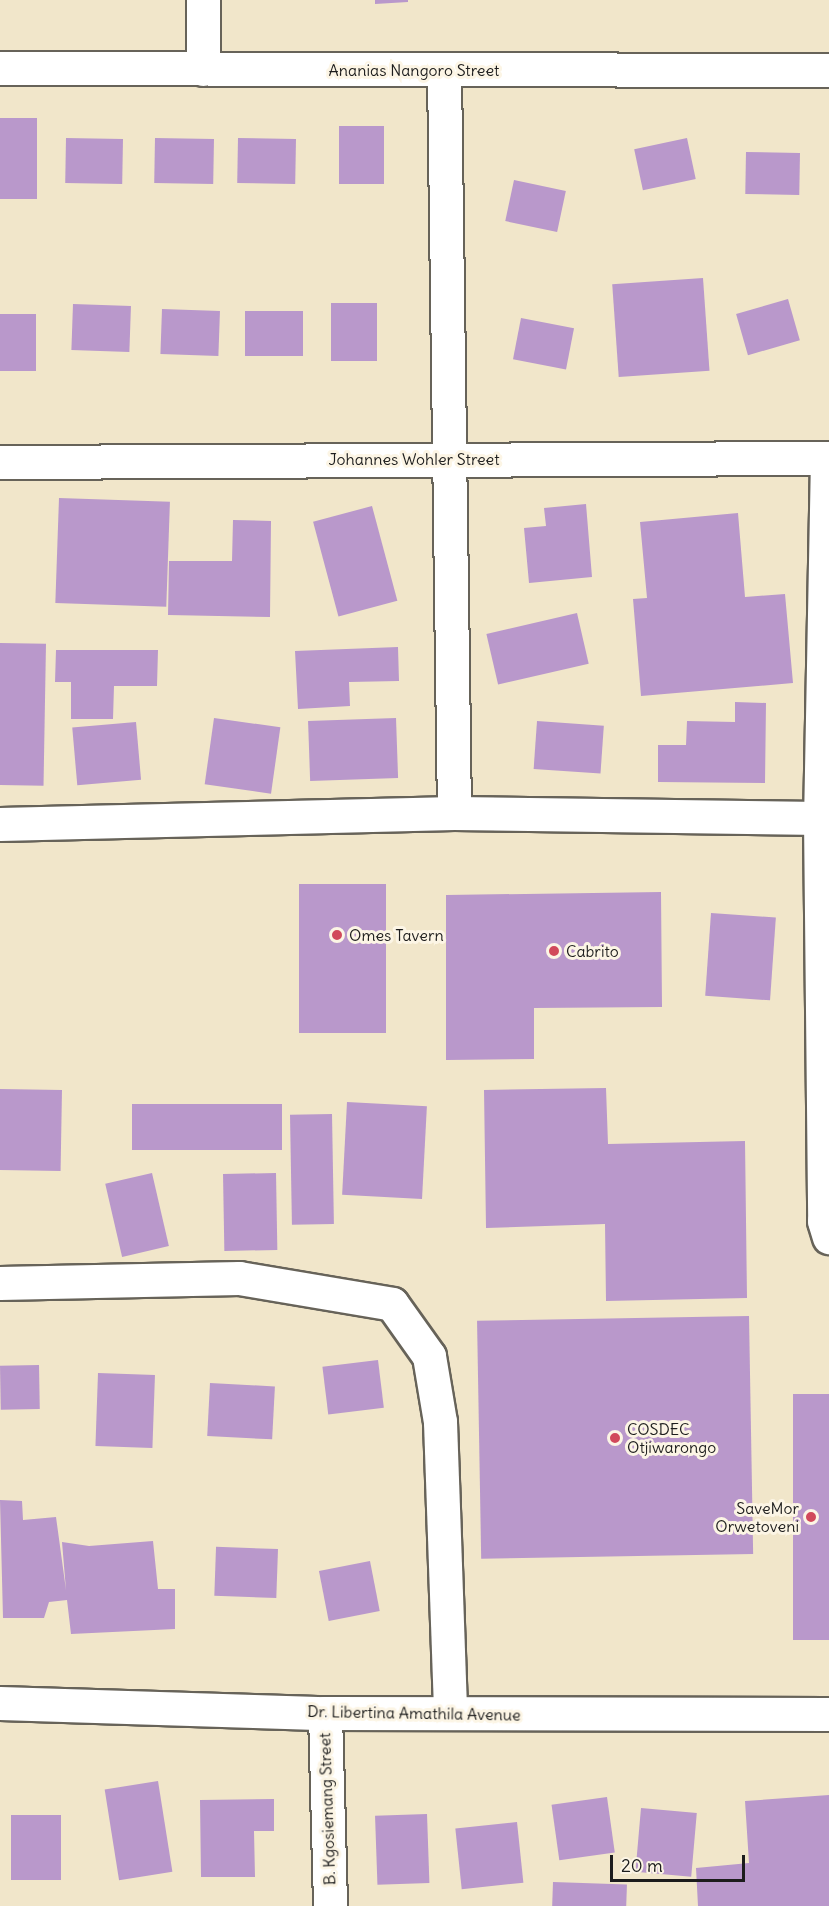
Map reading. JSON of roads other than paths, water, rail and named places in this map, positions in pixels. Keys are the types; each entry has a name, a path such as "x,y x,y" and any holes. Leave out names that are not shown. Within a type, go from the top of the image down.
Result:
{"street":[{"path":"203,0 203,69"},
{"name":"Ananias Nangoro Street","path":"0,68 444,71 829,70"},
{"path":"444,71 454,813"},
{"path":"828,458 820,818 824,1221 829,1237"},
{"name":"Johannes Wohler Street","path":"0,462 828,458"},
{"path":"0,824 454,813 820,818"},
{"path":"0,1283 239,1278 392,1304 429,1356 440,1422 450,1713"},
{"name":"Dr. Libertina Amathila Avenue","path":"0,1703 325,1713 829,1714"},
{"name":"B. Kgosiemang Street","path":"325,1713 330,1906"}],"place":[{"name":"Omes Tavern","path":"337,935"},
{"name":"Cabrito","path":"554,951"},
{"name":"COSDEC Otjiwarongo","path":"615,1438"},
{"name":"SaveMor Orwetoveni","path":"811,1517"}]}
